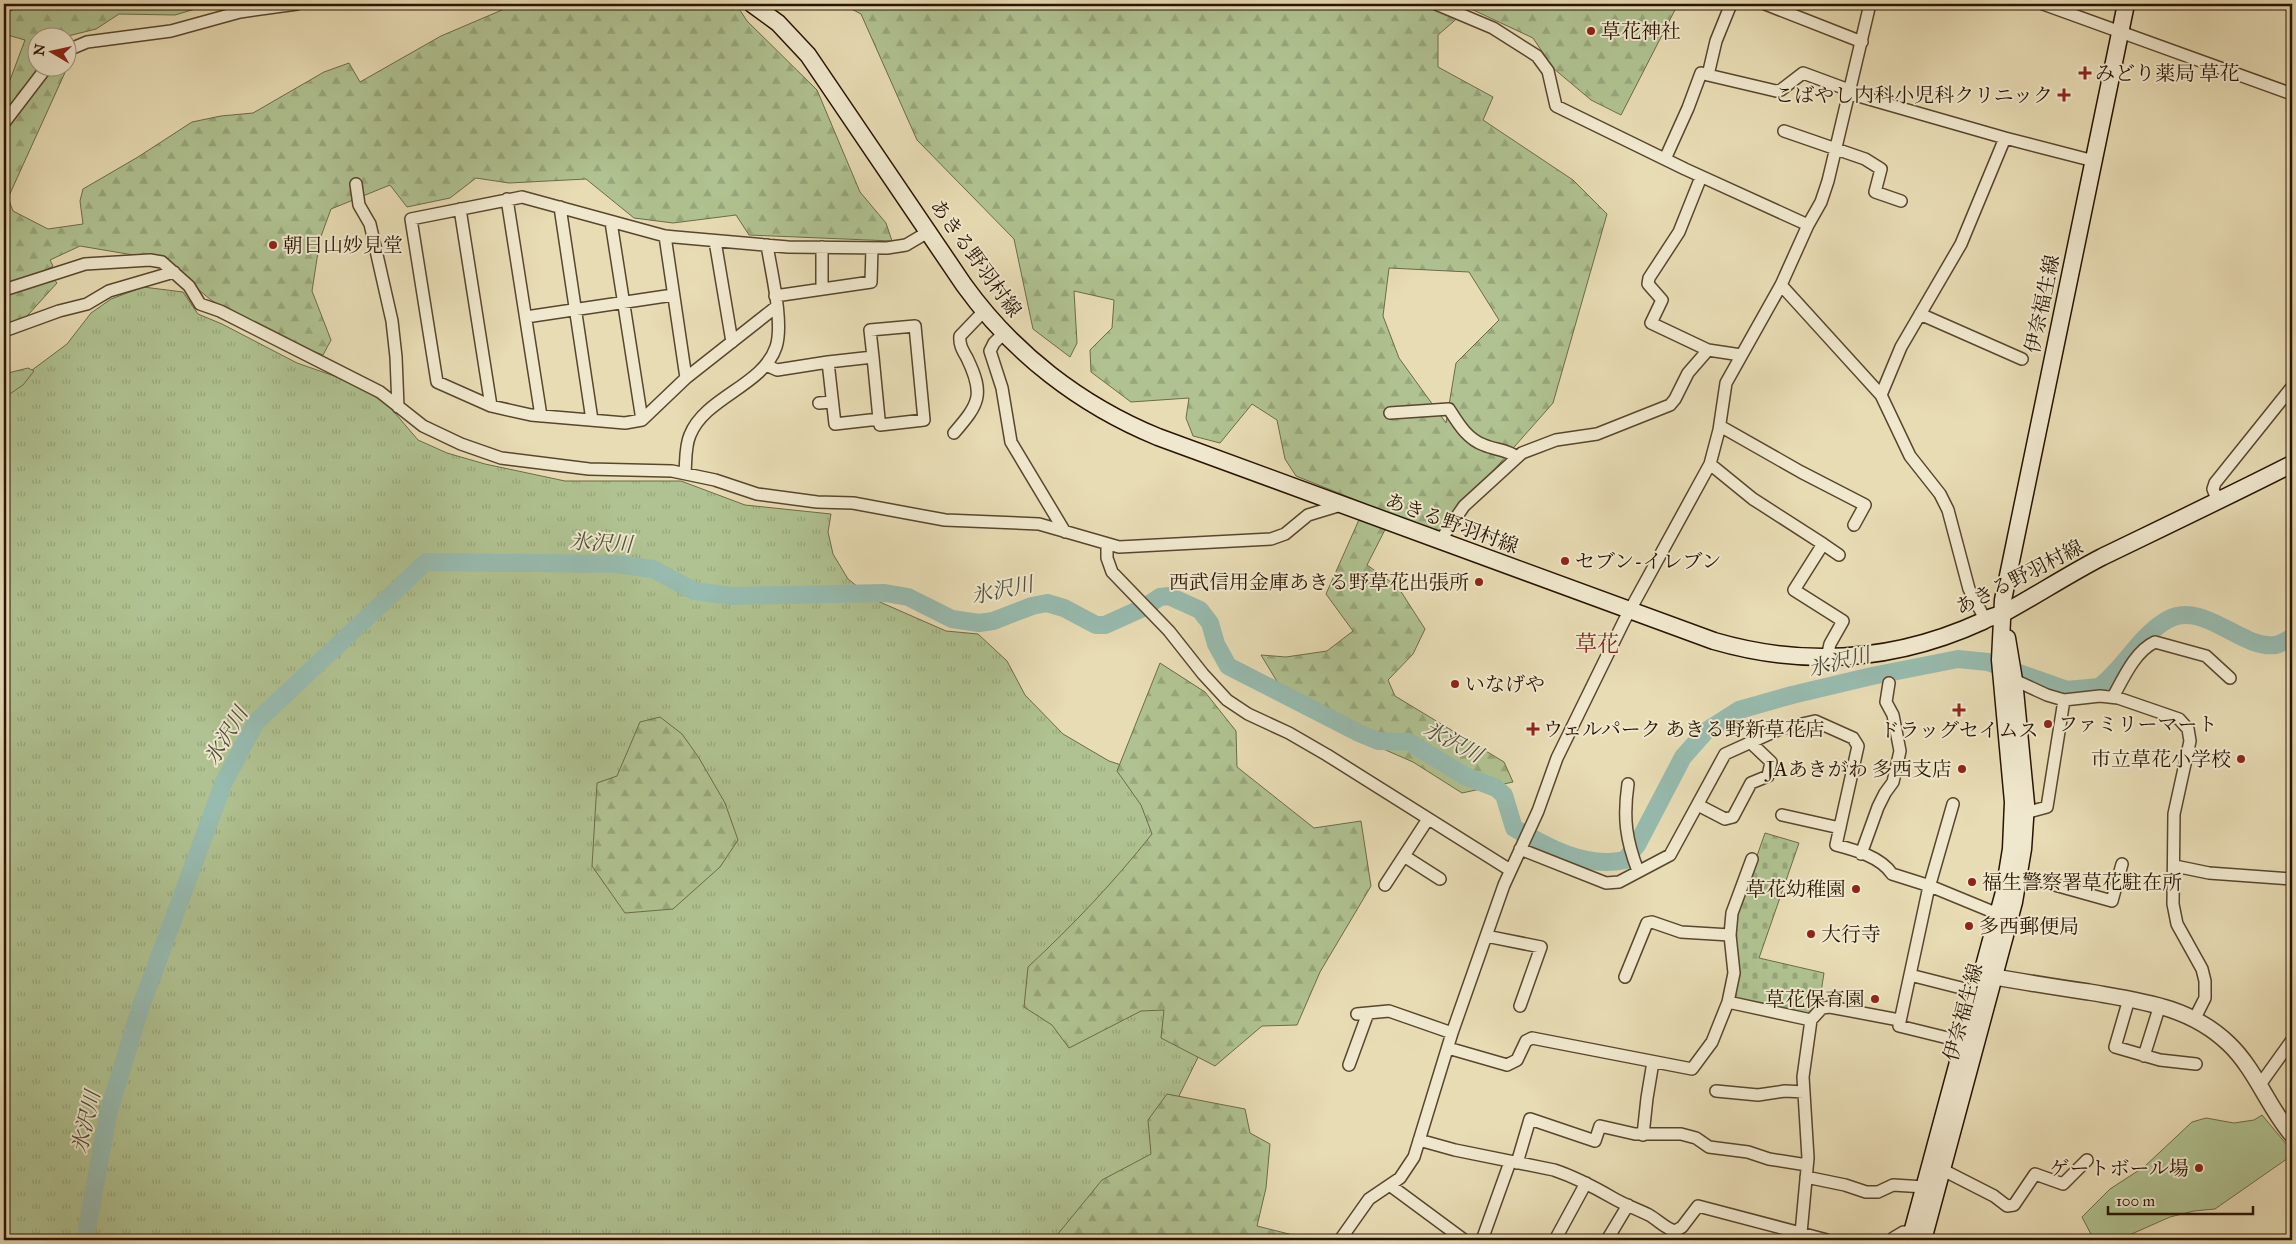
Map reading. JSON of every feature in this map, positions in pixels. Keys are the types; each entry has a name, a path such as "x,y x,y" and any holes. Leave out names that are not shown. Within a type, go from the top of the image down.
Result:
{"main road":[{"name":"あきる野羽村線","path":"752,4 778,23 808,55 984,311 1030,358 1063,385 1126,423 1158,437 1629,611 1735,647 1796,657 1827,658 1872,654 1910,647 1946,637 2002,614 2101,558 2292,464"},
{"name":"伊奈福生線","path":"1917,1238 1925,1187 1977,992 1988,976 2014,902 2023,849 2025,813 2007,671 2002,614 2007,578 2126,4"},
{"name":"伊奈福生線","path":"1917,1238 1942,1170 1988,976 2011,849 2013,802 2007,671"}],"street":[{"path":"78,46 87,42 171,31 239,8 297,4"},
{"path":"1436,4 1493,28 1537,56 1548,71 1556,106 1701,177 1808,225"},
{"path":"1708,75 1716,42 1731,4"},
{"path":"1765,4 1862,42"},
{"path":"1340,1240 1369,1199 1391,1186 1407,1170 1414,1157 1452,1033 1486,936 1510,870 1530,828 1557,758 1629,611 1710,464 1720,426 1726,383 1781,285 1808,225 1821,202 1836,149 1870,4"},
{"path":"2043,4 2292,94"},
{"path":"1664,159 1688,108 1701,73 1776,91 1781,90 1803,74 1849,91 2005,138 2094,161"},
{"path":"4,123 38,78"},
{"path":"1784,130 1866,159 1882,169 1875,192 1901,200"},
{"path":"1881,396 1902,347 1961,244 2005,138"},
{"path":"1701,177 1679,232 1649,278 1648,284 1662,300 1652,323 1708,350 1741,355"},
{"path":"356,184 359,205 370,224 392,321 396,356 398,407"},
{"path":"872,248 871,282 822,289 775,302 732,342 686,378 642,420 625,423 541,416 490,406 437,382 411,219 522,197 665,236 715,241 767,245 872,248 900,246 913,242 928,232"},
{"path":"507,199 541,416"},
{"path":"560,207 592,420"},
{"path":"460,209 490,406"},
{"path":"611,222 642,420"},
{"path":"665,236 686,378"},
{"path":"715,241 732,342"},
{"path":"685,473 689,436 696,423 766,365 776,347 779,324 767,245"},
{"path":"822,247 822,289"},
{"path":"4,290 85,264 150,260 162,262 190,286 200,304 220,311 380,392 423,426 442,436 501,458 589,469 685,473 715,480 751,494 817,502 853,503 934,518 1033,523 1119,548 1271,538 1285,534 1308,515 1341,504"},
{"path":"4,331 59,311 87,304 109,291 174,272"},
{"path":"1781,285 1881,396 1910,456 1940,494 1948,510 1969,589 1985,620"},
{"path":"526,317 673,295"},
{"path":"954,432 974,410 978,390 971,367 959,342 960,336 984,311"},
{"path":"1920,314 2022,359"},
{"path":"915,326 924,420 880,425 879,419 870,330 915,326"},
{"path":"1004,333 994,343 990,351 1003,393 1011,442 1065,532"},
{"path":"1440,541 1464,506 1517,456 1556,440 1597,434 1670,406 1688,373 1708,350"},
{"path":"766,365 777,370 873,357"},
{"path":"828,362 834,424 879,419"},
{"path":"2218,502 2214,489 2215,483 2292,387"},
{"path":"819,403 832,402"},
{"path":"1390,413 1449,409 1468,436 1484,446 1502,449 1517,456"},
{"path":"1720,426 1801,472 1866,505 1854,524"},
{"path":"1710,464 1753,499 1839,554"},
{"path":"1823,544 1794,590 1842,621 1830,644 1827,658"},
{"path":"1108,545 1106,558 1112,572 1169,631 1206,678 1227,700 1248,714 1327,755 1510,870"},
{"path":"2113,697 2127,670 2151,643 2155,642 2206,656 2230,678"},
{"path":"2007,671 2064,700 2100,696 2113,697 2179,720 2189,733 2190,741 2174,814 2172,844 2175,866 2174,916 2202,969 2205,981 2205,998 2195,1018"},
{"path":"1861,854 1878,807 1893,782 1900,751 1893,715 1886,702 1889,682"},
{"path":"2025,813 2048,807 2064,700"},
{"path":"1522,846 1606,883 1619,882 1636,866 1670,855 1725,754 1780,728 1816,721 1853,738 1858,746 1836,845 1886,866 1892,874 1930,886 1998,914"},
{"path":"1698,805 1725,819 1733,817 1751,783 1768,776 1770,762 1751,743"},
{"path":"1628,784 1625,806 1626,839 1636,866"},
{"path":"1953,804 1930,886 1899,1026 1964,1042"},
{"path":"1782,815 1840,828"},
{"path":"1385,886 1428,819"},
{"path":"1404,856 1440,879"},
{"path":"1448,1048 1508,1066 1517,1060 1526,1041 1532,1038 1692,1068 1712,1042 1728,1002 1734,973 1730,935 1732,913 1752,859"},
{"path":"2018,875 2111,906 2122,864"},
{"path":"2175,866 2209,873 2292,879"},
{"path":"1625,977 1647,923 1652,922 1681,932 1730,935"},
{"path":"1486,936 1541,947 1520,1006"},
{"path":"1910,975 1977,992"},
{"path":"1988,976 2160,1005 2195,1018 2230,1045 2292,1135"},
{"path":"2130,999 2115,1047 2144,1056 2196,1064"},
{"path":"1728,1002 1811,1020"},
{"path":"2144,1056 2160,1005"},
{"path":"1800,1236 1807,1171 1807,1124 1804,1092 1805,1055 1811,1020 1822,1008 1830,1006 1899,1020"},
{"path":"1350,1065 1362,1013 1389,1011 1452,1033"},
{"path":"2259,1086 2292,1040"},
{"path":"1643,1135 1646,1098 1654,1062"},
{"path":"1716,1091 1758,1095 1785,1091 1804,1092"},
{"path":"1482,1240 1530,1119 1595,1141 1600,1126 1643,1135 1681,1134 1696,1138 1709,1147 1748,1152 1866,1192 1878,1192 1893,1185 1925,1187"},
{"path":"1420,1140 1455,1150 1554,1170 1586,1183 1675,1231 1682,1227 1698,1206 1800,1236 1827,1240"},
{"path":"1942,1170 1994,1196 2007,1206 2014,1205 2035,1174 2063,1184 2087,1160"},
{"path":"1555,1240 1586,1183"},
{"path":"1391,1186 1464,1240"},
{"path":"1607,1240 1628,1205"},
{"path":"1894,1240 1904,1234 1917,1238"}],"green space":[{"path":"29,4 212,4 175,15 119,14 96,29 78,34 78,28 28,28 28,78 62,78 8,198 13,211 48,229 83,224 80,201 83,189 138,157 192,122 221,116 253,113 324,72 349,63 360,82 441,36 516,4 736,4 747,21 817,90 860,192 886,223 892,241 749,235 736,215 673,223 634,218 586,179 509,183 476,178 450,198 407,207 390,185 331,209 320,239 312,291 331,340 323,355 272,335 211,300 163,260 80,246 50,260 53,266 46,270 57,283 17,327 4,335 4,96 25,40 4,34 4,13"},
{"path":"842,4 1678,4 1621,115 1591,100 1553,68 1533,38 1469,8 1438,35 1438,67 1493,97 1483,120 1573,180 1607,214 1553,403 1440,531 1392,516 1367,565 1398,587 1425,629 1413,654 1388,680 1395,696 1504,762 1513,782 1462,793 1413,762 1365,741 1281,688 1261,655 1286,657 1327,651 1353,631 1326,594 1366,504 1296,476 1285,459 1277,420 1252,404 1220,443 1193,436 1186,418 1189,398 1131,402 1091,372 1090,350 1112,328 1114,300 1074,291 1077,343 1070,357 1033,329 1014,239 917,140 861,14","holes":["1389,268 1469,272 1499,320 1456,363 1446,423 1399,358 1383,316"]},
{"path":"143,287 183,292 198,314 222,324 297,363 340,378 383,399 418,440 447,453 485,464 565,481 681,481 745,505 831,514 828,532 833,554 848,579 873,599 946,631 978,634 1007,661 1025,695 1063,734 1109,761 1158,777 1176,795 1118,982 1210,1033 1174,1106 1180,1131 1090,1240 4,1240 4,391 67,344 91,313 111,299"},
{"path":"28,368 34,371 23,385 4,398 4,374"},
{"path":"1160,663 1205,692 1236,731 1237,767 1314,828 1361,821 1371,886 1320,972 1297,1025 1262,1026 1215,1066 1161,1038 1164,1010 1141,1011 1069,1048 1052,1025 1024,1007 1028,967 1093,903 1152,834 1141,805 1117,771"},
{"path":"660,717 682,734 699,758 725,803 738,840 720,867 673,909 625,913 592,866 597,783 617,776 640,722"},
{"path":"1765,833 1799,843 1759,958 1824,973 1819,1005 1807,1017 1734,1003 1737,913"},
{"path":"1167,1094 1245,1109 1250,1133 1270,1144 1266,1188 1257,1226 1293,1235 1295,1240 1053,1240 1102,1180 1151,1154 1148,1120"},
{"path":"2262,1115 2292,1151 2291,1156 2215,1209 2194,1211 2170,1217 2118,1240 2094,1240 2082,1217 2110,1189 2144,1167 2192,1122 2206,1118 2234,1123 2254,1120"}],"waterway":[{"name":"氷沢川","path":"85,1240 108,1114 140,1009 224,782 256,722 426,562 616,564 653,569 694,591 732,596 885,593 908,597 952,619 979,623 993,621 1032,606 1047,603 1064,608 1096,625 1105,625 1145,607 1160,597 1169,596 1200,610 1210,623 1216,644 1228,666 1378,741 1409,742 1465,776 1496,788 1504,795 1514,828 1567,855 1581,859 1610,862 1625,860 1637,845 1683,757 1706,731 1739,710 1872,676 1958,659 1988,662 2067,690 2099,687 2108,680 2148,635 2167,620 2180,615 2208,620 2249,640 2262,644 2275,645 2292,637"}],"place":[{"name":"草花神社","path":"1591,31"},
{"name":"みどり薬局 草花","path":"2085,73"},
{"name":"こばやし内科小児科クリニック","path":"2064,95"},
{"name":"朝日山妙見堂","path":"273,245"},
{"name":"セブン-イレブン","path":"1565,561"},
{"name":"西武信用金庫あきる野草花出張所","path":"1479,582"},
{"name":"いなげや","path":"1455,684"},
{"name":"ドラッグセイムス","path":"1959,710"},
{"name":"ファミリーマート","path":"2048,724"},
{"name":"ウェルパーク あきる野新草花店","path":"1533,729"},
{"name":"市立草花小学校","path":"2241,759"},
{"name":"JAあきがわ 多西支店","path":"1962,769"},
{"name":"福生警察署草花駐在所","path":"1972,882"},
{"name":"草花幼稚園","path":"1856,889"},
{"name":"多西郵便局","path":"1969,926"},
{"name":"大行寺","path":"1811,934"},
{"name":"草花保育園","path":"1875,999"},
{"name":"ゲートボール場","path":"2199,1168"}],"district":[{"name":"草花","path":"1597,643"}]}
